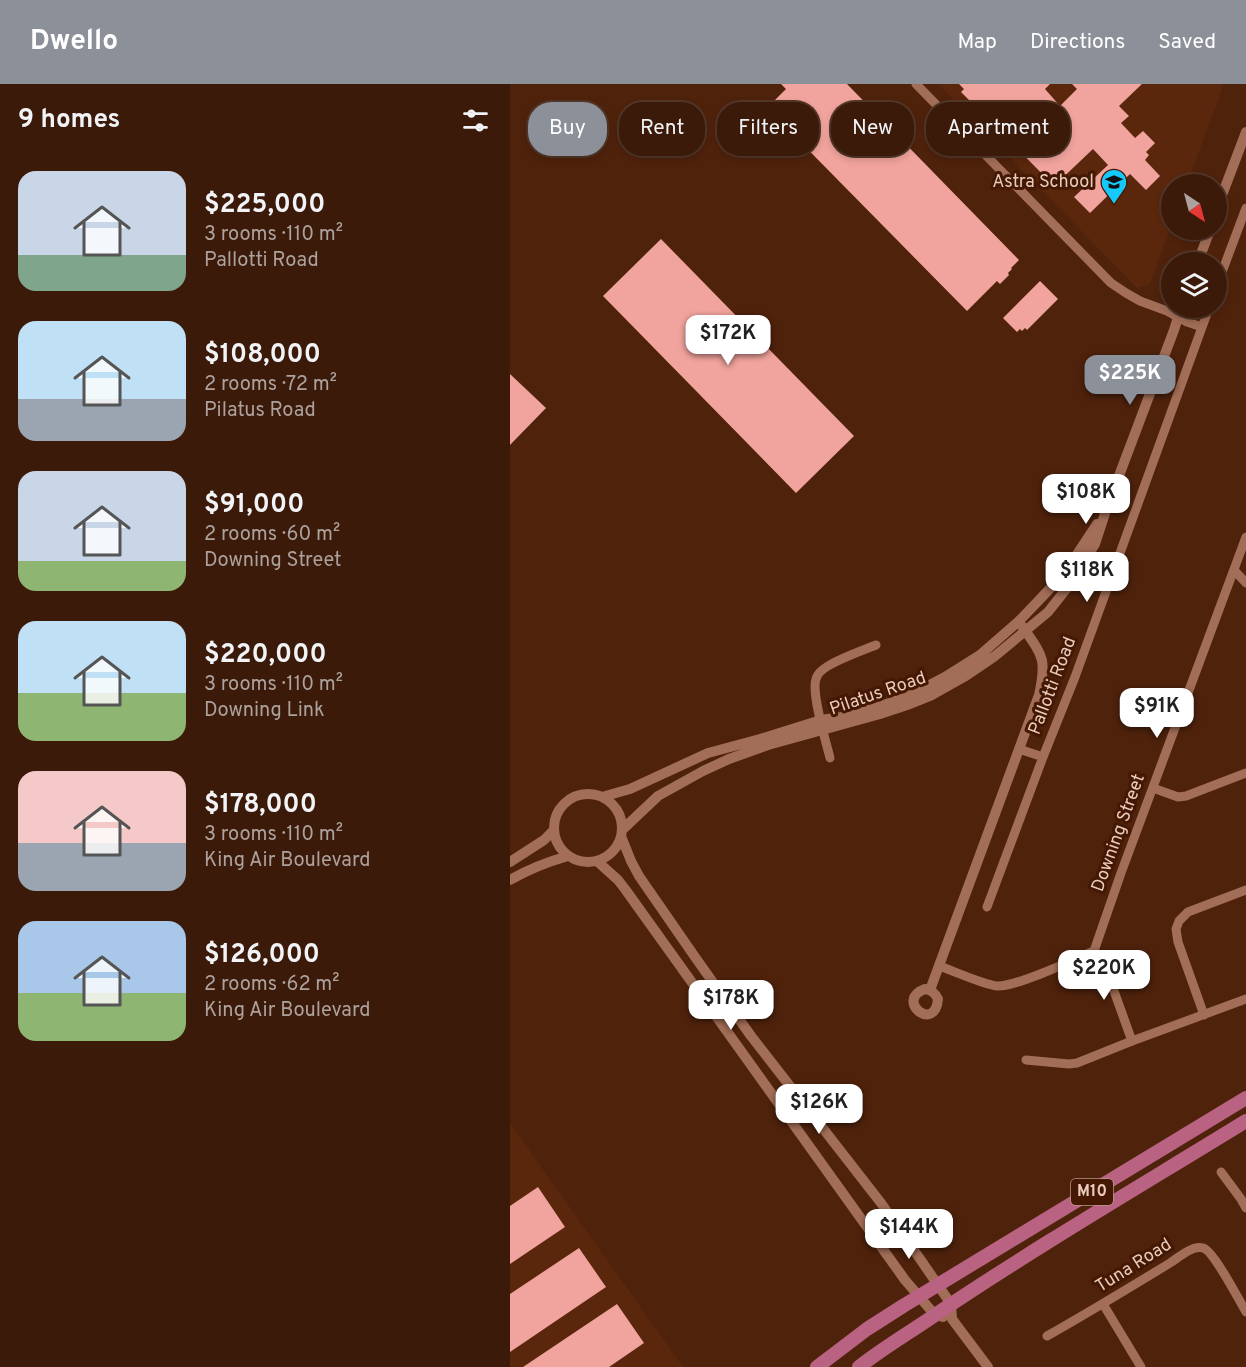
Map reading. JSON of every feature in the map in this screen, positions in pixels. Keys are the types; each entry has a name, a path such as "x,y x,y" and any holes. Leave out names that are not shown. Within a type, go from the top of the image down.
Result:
{"main road":[{"name":"M10","path":"817,1367 867,1329 1246,1098"},
{"name":"M10","path":"859,1367 951,1304 1246,1121"}],"street":[{"path":"916,84 1111,283 1126,293 1161,308"},
{"path":"1227,182 1246,132"},
{"path":"1227,259 1246,208"},
{"name":"Pilatus Road","path":"622,833 657,796 703,771 842,717 907,697 945,677 1022,626 1064,574 1104,514 1177,318"},
{"path":"1184,318 1187,322 1202,327"},
{"name":"Pallotti Road","path":"987,907 1075,677 1205,318"},
{"name":"Downing Street","path":"1094,951 1246,537"},
{"path":"1234,570 1246,583"},
{"name":"Pallotti Road","path":"930,990 1039,695 1043,677 1041,655 1022,626"},
{"path":"830,758 814,687 815,681 818,674 828,665 876,645"},
{"name":"Pilatus Road","path":"602,797 630,789 708,753 822,725"},
{"path":"1019,749 1043,757"},
{"path":"1154,788 1178,797 1186,796 1246,773"},
{"path":"622,833 610,855 597,861 577,861 568,856 556,840 555,820 566,803 577,796 590,794 602,797 615,808 620,815 622,833 631,861 639,876 752,1036 880,1203 951,1304 952,1319 988,1367"},
{"path":"510,862 544,840 554,830"},
{"path":"510,880 546,862 568,856"},
{"path":"597,861 625,889 905,1280 935,1315 952,1319"},
{"path":"1204,1015 1178,942 1176,929 1179,921 1188,912 1246,890"},
{"path":"939,966 993,986 1003,986 1094,951 1105,966 1132,1041"},
{"path":"1026,1060 1077,1063 1246,999"},
{"path":"1221,1172 1246,1208"},
{"name":"Tuna Road","path":"1047,1336 1181,1256 1202,1247 1213,1257 1246,1312"},
{"path":"1103,1304 1141,1367"}],"shaded area":[{"name":"Astra School","path":"938,84 1224,84 1191,174 1161,174 1161,240 1166,240 1150,284 1137,288 1008,156 1070,156 1070,102 956,102"},
{"path":"510,1123 683,1367 510,1367"}],"building":[{"path":"781,84 847,84 865,102 831,102 831,156 914,156 914,153 1019,260 1011,268 1009,275 1000,284 997,281 967,311 814,156 819,156 819,102 773,102 786,89"},
{"path":"959,84 1050,84 1045,89 1056,102 971,102 961,92 964,89"},
{"path":"1072,84 1142,84 1119,106 1129,116 1121,123 1135,138 1143,131 1155,143 1146,152 1149,155 1145,160 1160,176 1146,190 1130,174 1090,213 1074,197 1108,165 1093,149 1054,186 1025,156 1070,156 1070,102 1064,102 1077,89"},
{"path":"661,239 854,436 796,493 603,296"},
{"path":"1040,281 1058,299 1027,330 1020,329 1017,332 1003,318"},
{"path":"510,374 546,408 510,445"},
{"path":"538,1187 565,1227 510,1264 510,1206"},
{"path":"579,1248 606,1287 510,1352 510,1294"},
{"path":"617,1304 644,1343 609,1367 523,1367"}],"place":[{"name":"Astra School","path":"1114,205"}]}
